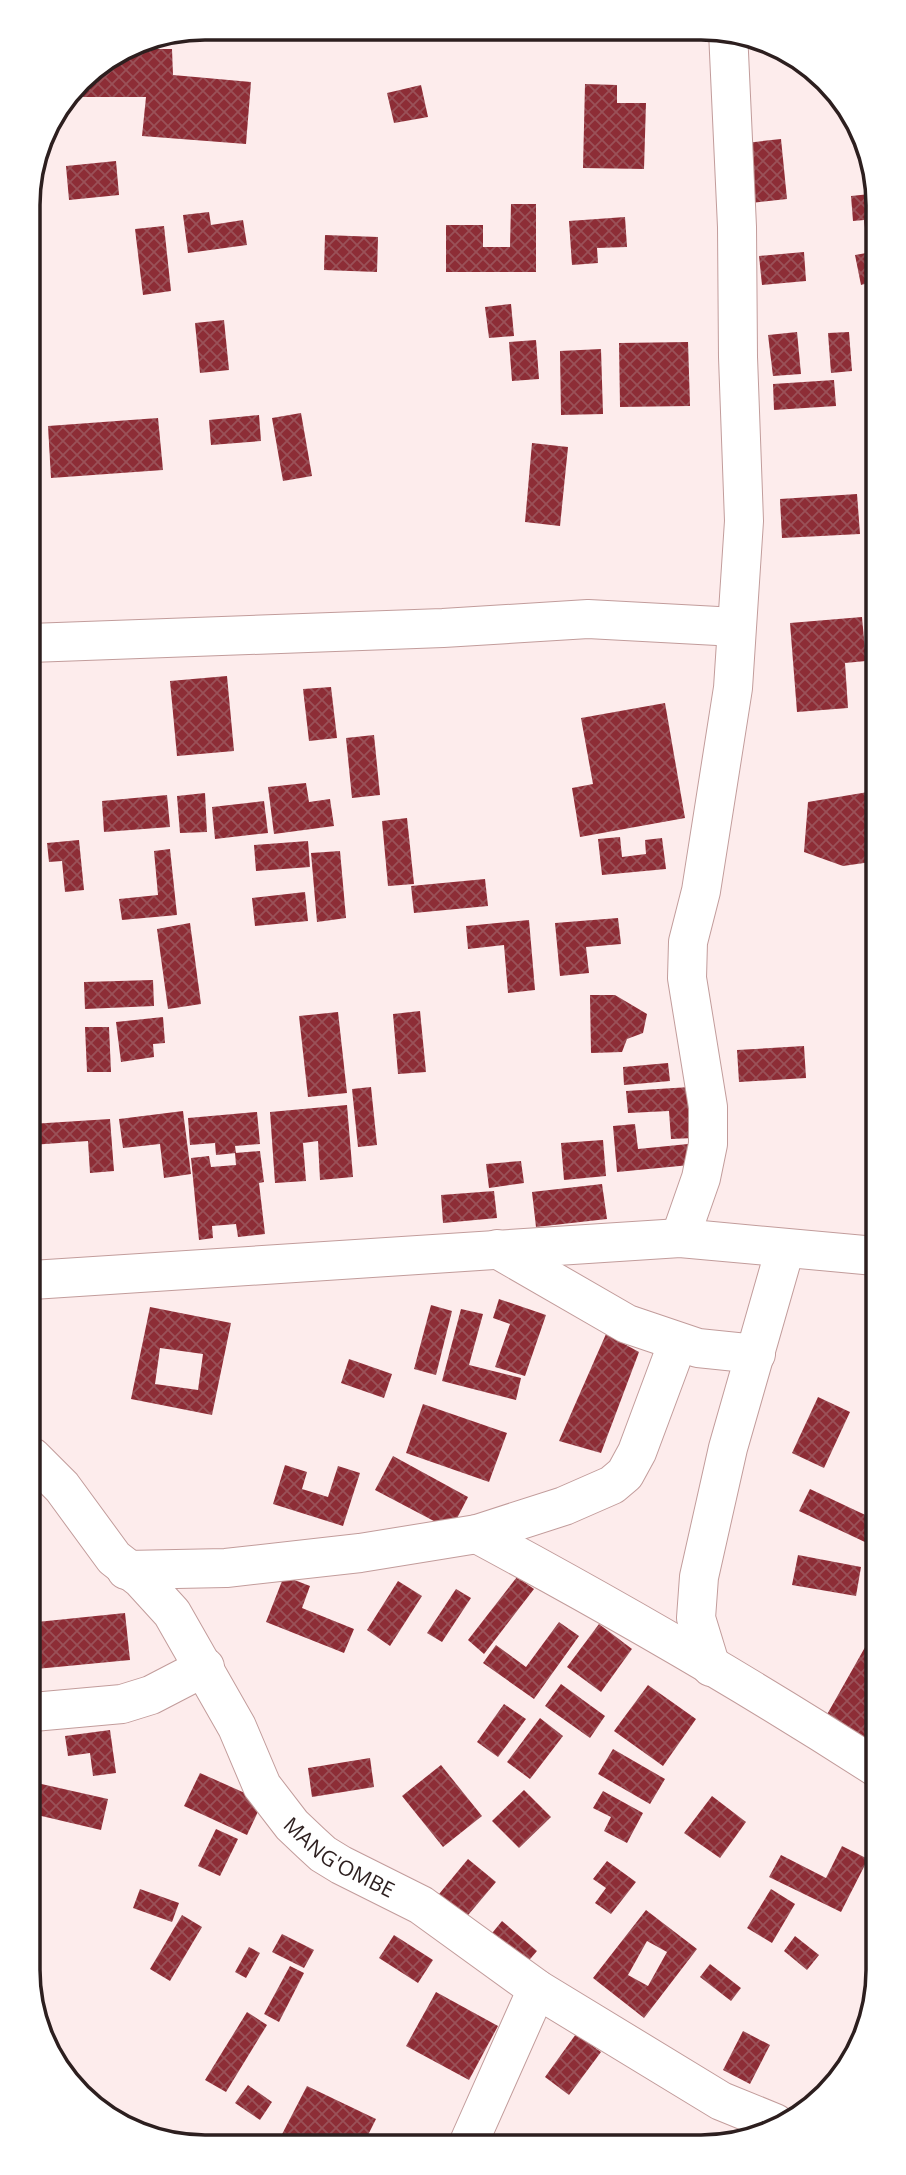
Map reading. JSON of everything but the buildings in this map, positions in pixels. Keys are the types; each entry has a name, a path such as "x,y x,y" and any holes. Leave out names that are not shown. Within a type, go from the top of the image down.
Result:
{"street":[{"path":"680,1238 701,1178 708,1144 708,1107 687,978 688,942 701,891 733,688 744,521 737,227 729,43"},
{"path":"41,643 456,627 588,619 736,627"},
{"path":"40,1279 680,1238 865,1254"},
{"path":"497,1249 627,1324 698,1348 756,1354"},
{"path":"711,1667 696,1618 699,1577 728,1448 785,1249"},
{"path":"126,1570 226,1568 360,1553 477,1534 564,1506 612,1485 625,1474 678,1342"},
{"name":"MANG'OMBE","path":"40,1465 62,1487 114,1558 126,1570 141,1579 172,1613 237,1727 262,1786 292,1825 323,1854 421,1905 537,1989 721,2101 768,2120"},
{"path":"477,1534 573,1585 865,1760"},
{"path":"40,1711 122,1704 151,1695 205,1667"},
{"path":"472,2135 537,1989"}]}
